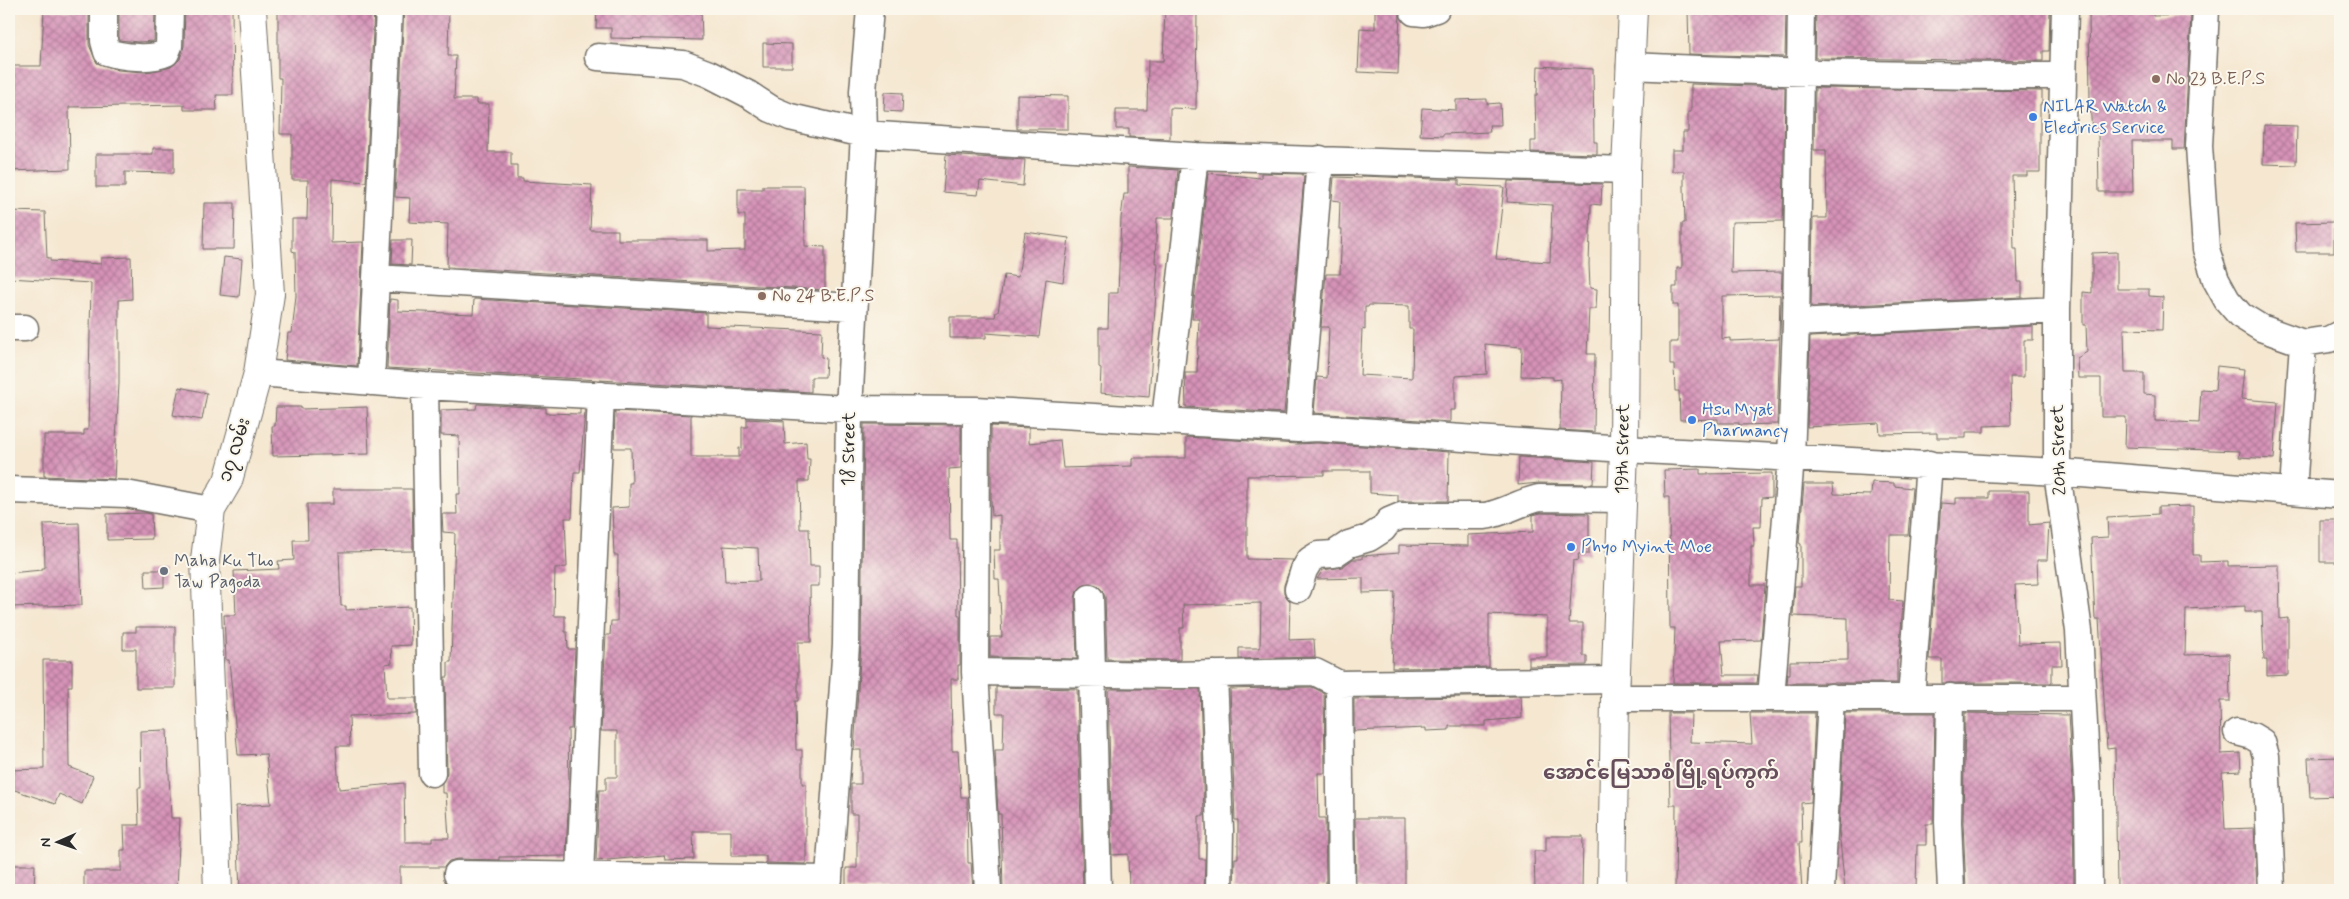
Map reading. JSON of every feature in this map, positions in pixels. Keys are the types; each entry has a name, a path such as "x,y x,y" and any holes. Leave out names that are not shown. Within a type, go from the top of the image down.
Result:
{"street":[{"path":"104,9 104,42 107,52 159,56 166,53 169,46 170,9"},
{"name":"၁၇ လမ်း","path":"218,890 205,560 211,510 228,481 258,373 270,294 252,9"},
{"path":"371,382 389,9"},
{"name":"18 Street","path":"828,884 846,645 849,409 853,307 864,134 863,91 870,9"},
{"name":"19th Street","path":"1612,890 1624,449 1626,170 1633,9"},
{"path":"1771,697 1791,458 1796,323 1801,9"},
{"name":"20th Street","path":"2065,9 2057,310 2057,472 2079,631 2089,890"},
{"path":"2206,9 2199,146 2206,249 2216,280 2240,315 2269,332 2302,343 2330,339 2340,334"},
{"path":"598,57 683,64 710,74 748,94 771,109 790,117 864,134 1195,156 1320,158 1626,170"},
{"path":"1630,66 1800,74 2062,76"},
{"path":"1165,420 1195,156"},
{"path":"1298,429 1320,158"},
{"path":"376,278 853,307"},
{"path":"1796,323 2057,310"},
{"path":"2293,491 2302,343"},
{"path":"258,373 425,386 849,409 976,410 1298,429 1317,428 1624,449 2057,472 2340,495"},
{"path":"425,386 432,773"},
{"path":"580,875 600,396"},
{"path":"976,410 975,672 988,890"},
{"path":"1911,698 1929,464"},
{"path":"9,490 126,494 211,510"},
{"path":"1298,589 1304,570 1310,560 1318,555 1334,554 1349,544 1368,538 1383,529 1389,521 1401,516 1485,516 1497,514 1525,501 1539,498 1622,499"},
{"path":"1090,598 1090,674 1098,890"},
{"path":"975,672 1090,674 1315,672 1339,684 1616,689 1771,697 2082,698"},
{"path":"1214,674 1220,830 1219,890"},
{"path":"1339,684 1341,890"},
{"path":"1821,890 1822,838 1831,697"},
{"path":"1950,697 1948,822 1951,890"},
{"path":"2237,732 2252,736 2262,742 2266,756 2272,890"},
{"path":"457,874 580,875 828,884"}],"building":[{"path":"76,9 89,9 89,45 97,63 118,70 145,72 171,67 180,59 184,46 185,9 232,9 233,95 216,95 217,110 184,110 184,105 69,107 70,169 9,171 9,66 41,66 44,10 76,11"},
{"path":"119,9 155,9 154,41 119,40"},
{"path":"278,9 374,9 366,182 332,179 331,243 363,242 357,366 285,360 288,333 292,333 296,296 295,252 292,251 292,219 307,219 308,180 292,180 292,134 280,134 281,78 278,78"},
{"path":"404,9 449,9 448,56 456,56 454,99 477,99 477,104 489,104 488,152 511,152 511,165 517,165 517,178 523,178 523,181 592,185 590,230 618,230 618,240 708,240 708,251 745,250 745,215 738,215 738,189 763,189 763,186 804,186 805,246 825,247 825,290 447,267 448,224 409,222 410,198 395,197"},
{"path":"597,9 701,9 702,40 611,38 611,28 596,28"},
{"path":"1165,9 1197,9 1196,109 1170,108 1170,139 1129,137 1129,129 1116,129 1116,110 1147,110 1148,61 1163,61"},
{"path":"1375,9 1400,9 1398,74 1358,72 1360,28 1375,29"},
{"path":"1688,9 1786,9 1785,57 1689,54"},
{"path":"1816,9 2050,9 2049,51 2043,51 2043,61 1815,58"},
{"path":"2153,9 2153,16 2191,15 2184,149 2173,149 2173,141 2132,141 2133,192 2099,192 2098,132 2092,132 2090,103 2089,11"},
{"path":"763,43 792,44 792,67 763,67"},
{"path":"1538,66 1593,69 1594,142 1597,142 1597,154 1531,152 1531,141 1536,141 1535,95 1537,95"},
{"path":"1691,84 1785,87 1783,221 1732,222 1731,273 1782,272 1777,424 1739,425 1739,423 1718,423 1718,419 1680,420 1679,391 1675,391 1674,365 1670,365 1670,342 1678,342 1678,305 1673,305 1673,287 1677,287 1677,268 1682,268 1682,223 1685,223 1684,171 1672,171 1672,150 1683,150 1683,132 1688,132 1688,112 1691,112","holes":["1780,295 1779,339 1730,341 1730,338 1722,339 1722,296"]},
{"path":"1815,88 2042,91 2042,104 2040,104 2040,172 2027,172 2027,176 2012,176 2014,249 2017,249 2018,282 2022,282 2022,297 1811,307 1813,218 1827,218 1826,150 1814,150"},
{"path":"885,92 903,93 902,112 884,111"},
{"path":"1017,95 1068,96 1068,129 1017,129"},
{"path":"1487,99 1487,104 1500,103 1501,125 1489,125 1490,132 1443,134 1443,136 1420,135 1422,108 1456,110 1456,100"},
{"path":"2264,125 2297,126 2296,165 2263,164"},
{"path":"153,148 174,148 174,173 125,172 125,187 96,187 96,154 153,154"},
{"path":"946,155 1025,160 1023,186 980,181 978,195 943,192"},
{"path":"1128,167 1178,170 1173,218 1157,218 1155,263 1158,263 1149,397 1100,393 1099,328 1108,328 1109,293 1118,293 1121,218 1124,194 1128,194"},
{"path":"1208,173 1261,178 1261,173 1302,174 1304,177 1284,413 1186,407 1185,373 1197,373 1199,319 1192,319"},
{"path":"1362,176 1459,180 1459,185 1504,187 1496,259 1550,262 1552,205 1507,202 1508,181 1602,184 1601,205 1591,204 1589,264 1590,288 1597,289 1596,309 1589,309 1587,354 1595,354 1594,432 1560,430 1561,379 1553,380 1553,377 1521,376 1522,347 1485,344 1487,374 1455,376 1455,410 1450,410 1450,422 1314,413 1317,377 1327,378 1329,327 1321,327 1326,274 1340,274 1342,229 1339,229 1340,201 1332,200 1334,177 1362,178","holes":["1369,305 1409,306 1409,329 1413,329 1412,378 1360,375 1362,329 1365,330 1365,307"]},
{"path":"204,203 235,203 234,249 203,249"},
{"path":"9,211 45,212 47,258 50,258 50,261 101,264 101,258 131,257 132,299 119,300 119,383 114,479 44,476 44,435 84,435 84,430 88,430 91,283 9,278"},
{"path":"2334,222 2334,252 2296,252 2295,223"},
{"path":"1025,232 1069,238 1063,282 1046,279 1039,337 986,333 986,338 950,338 950,317 995,317 996,312 998,312 1004,275 1018,277"},
{"path":"393,240 412,240 411,265 392,264"},
{"path":"2117,252 2117,289 2149,289 2149,296 2163,297 2162,330 2124,329 2125,373 2144,373 2144,394 2155,395 2155,421 2199,423 2201,389 2215,390 2217,366 2244,369 2241,399 2278,402 2274,459 2239,457 2240,451 2125,447 2126,417 2101,417 2101,378 2078,378 2077,358 2087,352 2086,325 2083,325 2083,292 2092,293 2092,253"},
{"path":"224,257 242,259 239,297 220,295"},
{"path":"390,299 398,300 398,311 473,314 474,299 706,313 706,326 822,331 821,357 826,358 825,377 811,377 811,392 387,368"},
{"path":"2033,326 2033,340 2024,340 2024,377 2010,377 2011,425 1984,426 1984,432 1966,432 1966,438 1937,438 1937,433 1880,434 1879,423 1807,427 1810,337"},
{"path":"179,387 207,393 202,420 173,415"},
{"path":"477,404 546,408 546,413 580,414 580,409 585,410 580,472 574,472 572,518 565,518 567,567 555,568 554,616 565,616 568,649 575,649 571,729 568,729 569,787 566,856 499,857 499,860 457,859 449,861 444,867 400,867 400,890 240,890 236,806 271,804 266,754 238,755 229,660 226,660 224,615 236,615 234,571 279,569 278,561 294,560 293,540 308,540 307,504 333,504 333,489 412,489 413,551 339,552 341,606 346,606 346,610 410,607 411,645 391,646 392,663 385,664 387,698 416,698 416,714 349,716 350,746 336,746 339,789 404,783 405,842 432,842 432,838 449,838 446,793 442,793 442,783 447,773 445,677 448,677 448,662 451,662 455,533 443,532 442,514 457,514 456,494 460,494 459,436 441,435 441,410 476,409"},
{"path":"276,407 301,407 301,409 367,407 369,454 273,456 272,426 275,426"},
{"path":"615,411 691,415 691,457 739,457 739,448 742,448 742,427 747,427 747,419 784,421 785,444 806,442 807,459 810,459 809,481 799,481 800,529 809,529 810,566 819,566 819,586 810,586 811,642 798,642 798,701 795,701 796,750 802,750 802,784 806,784 806,864 766,863 766,856 731,856 731,831 693,831 694,859 665,860 664,855 596,861 599,790 606,790 606,777 617,777 617,731 601,731 606,635 610,635 611,621 617,621 618,555 614,555 612,508 629,507 629,483 632,483 631,448 614,448","holes":["723,546 758,548 759,581 725,582"]},
{"path":"864,424 961,425 961,468 949,469 950,540 957,540 958,615 960,615 960,665 958,665 958,679 951,679 952,751 958,751 961,797 967,797 968,863 971,863 973,890 846,890 846,868 857,868 857,814 851,814 851,784 861,784 861,750 854,750 861,645"},
{"path":"991,426 1029,428 1029,443 1060,440 1063,468 1132,466 1132,458 1186,458 1186,437 1449,452 1448,501 1398,501 1398,495 1370,493 1370,471 1324,471 1324,475 1247,476 1247,559 1293,560 1284,585 1284,593 1290,601 1289,640 1314,639 1315,657 1239,659 1239,648 1260,648 1261,603 1183,605 1184,628 1180,628 1180,660 1107,659 1105,597 1097,585 1090,583 1082,586 1077,591 1075,598 1077,659 990,657 990,637 1002,637 999,579 995,579 994,550 1000,550 1000,515 992,516"},
{"path":"1519,457 1594,462 1593,484 1539,483 1518,485"},
{"path":"1700,469 1700,474 1772,473 1772,497 1762,498 1761,527 1753,527 1754,546 1751,546 1751,585 1765,585 1761,640 1721,641 1724,675 1758,675 1757,683 1673,683 1675,628 1670,628 1669,497 1665,497 1664,470"},
{"path":"1872,482 1894,483 1894,486 1912,488 1908,535 1890,535 1889,600 1903,601 1899,659 1897,659 1897,683 1787,683 1788,674 1790,674 1790,661 1848,660 1848,618 1793,616 1795,586 1801,586 1801,544 1799,543 1804,484 1833,484 1834,494 1871,495"},
{"path":"1989,491 2029,491 2029,525 2049,523 2047,560 2037,560 2038,584 2015,585 2018,644 2061,643 2062,665 2052,665 2052,683 1942,683 1942,659 1929,659 1941,503 1956,504 1956,498 1989,498"},
{"path":"2193,506 2193,555 2200,555 2200,562 2228,561 2228,566 2279,565 2280,619 2288,618 2288,675 2267,676 2267,660 2264,660 2262,612 2245,612 2245,606 2186,609 2185,655 2229,654 2230,701 2220,701 2221,754 2240,753 2241,771 2222,772 2225,829 2254,828 2257,890 2117,890 2115,748 2107,749 2099,619 2095,619 2091,538 2108,537 2107,517 2158,514 2158,507"},
{"path":"1541,513 1589,514 1589,554 1578,554 1579,560 1573,561 1569,623 1583,623 1583,656 1587,656 1587,665 1529,666 1529,657 1547,657 1547,617 1489,614 1489,667 1392,668 1395,592 1363,593 1363,578 1317,579 1323,570 1342,567 1353,559 1362,559 1362,556 1399,553 1399,545 1468,546 1468,535 1533,532 1533,515"},
{"path":"107,514 151,514 152,539 107,540"},
{"path":"2320,520 2340,520 2340,562 2320,562"},
{"path":"79,523 82,605 9,607 9,573 42,570 42,568 45,568 44,524"},
{"path":"145,570 164,570 164,587 146,588"},
{"path":"136,627 175,627 175,688 136,688 136,649 123,649 123,632 136,632"},
{"path":"43,660 72,660 72,686 68,686 69,767 93,776 82,804 59,794 55,804 9,788 9,770 44,769"},
{"path":"996,687 1077,689 1083,890 1003,890 1001,814 998,814 995,750 1003,750 1004,713 996,713"},
{"path":"1312,687 1324,693 1325,773 1318,773 1319,818 1325,818 1326,887 1318,887 1318,890 1234,890 1235,858 1238,858 1238,820 1235,820 1230,689"},
{"path":"1108,689 1200,689 1204,816 1199,816 1199,859 1205,859 1204,890 1129,890 1128,854 1112,855"},
{"path":"1521,696 1522,718 1486,721 1486,726 1449,726 1449,730 1426,731 1426,728 1354,731 1354,699"},
{"path":"1668,713 1691,713 1690,742 1752,744 1750,713 1815,713 1811,802 1801,803 1802,843 1799,843 1802,890 1675,890 1676,805 1670,805"},
{"path":"1845,713 1935,713 1933,824 1926,824 1926,845 1917,845 1916,890 1845,890 1839,831"},
{"path":"1965,713 2068,715 2073,799 2074,890 1966,890 1963,822"},
{"path":"167,730 171,818 180,818 177,890 84,890 84,871 121,871 121,850 125,850 124,825 139,825 138,788 141,788 140,731"},
{"path":"2340,757 2340,796 2310,797 2308,758"},
{"path":"1355,818 1405,818 1405,890 1361,890 1361,888 1356,888"},
{"path":"1546,836 1583,836 1582,890 1535,890 1534,851 1546,851"},
{"path":"9,865 35,865 34,890 9,890"}],"place":[{"name":"No 23 B.E.P.S","path":"2156,79"},
{"name":"NILAR Watch & Electrics Service","path":"2033,117"},
{"name":"No 24 B.E.P.S","path":"762,296"},
{"name":"Hsu Myat Pharmancy","path":"1692,420"},
{"name":"Phyo Myint Moe","path":"1571,547"},
{"name":"Maha Ku Tho Taw Pagoda","path":"164,571"}],"district":[{"name":"အောင်မြေသာစံမြို့ရပ်ကွက်","path":"1661,773"}]}
